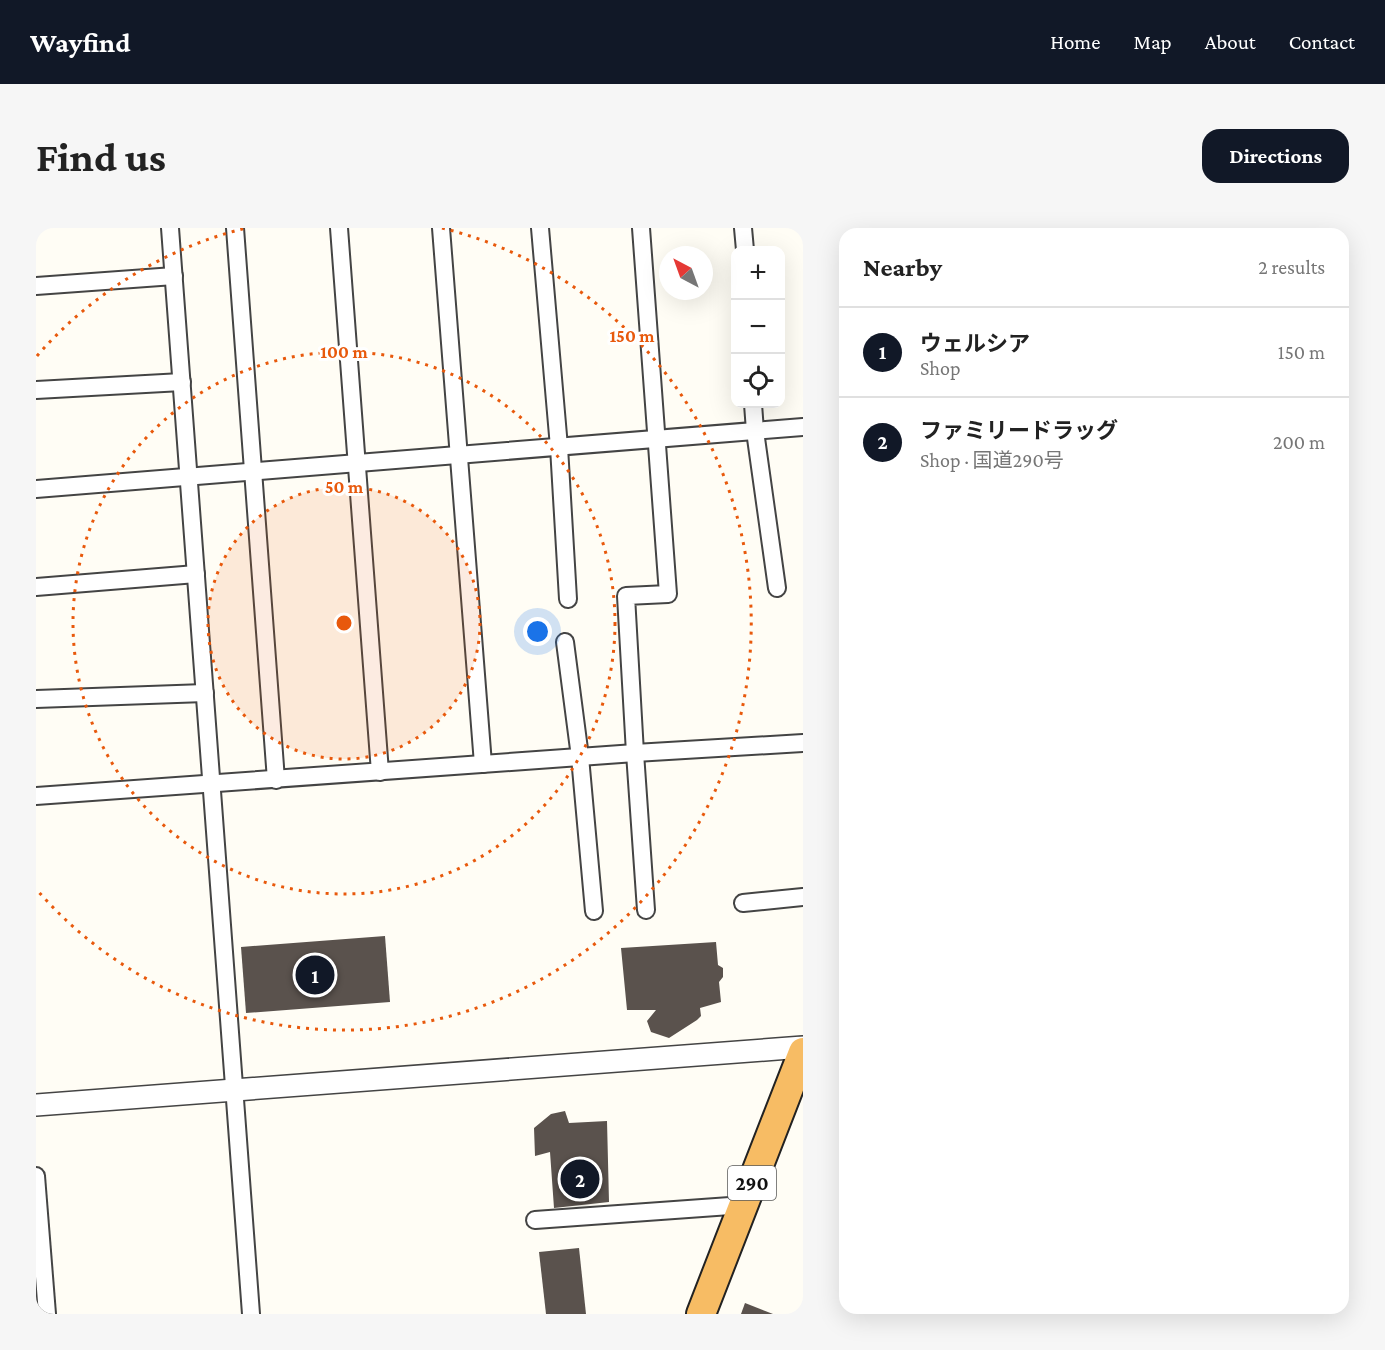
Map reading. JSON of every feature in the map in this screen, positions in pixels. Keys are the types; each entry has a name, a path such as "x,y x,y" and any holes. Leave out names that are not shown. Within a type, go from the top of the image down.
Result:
{"highway":[{"name":"290","path":"701,1314 803,1052"}],"street":[{"path":"170,228 251,1314"},
{"path":"235,228 276,780"},
{"path":"339,228 381,772"},
{"path":"441,228 483,765"},
{"path":"540,228 559,447 568,599"},
{"path":"641,228 668,594 626,596 634,753 646,910"},
{"path":"743,228 745,246"},
{"path":"36,286 174,276"},
{"path":"36,390 182,382"},
{"path":"753,408 777,588"},
{"path":"36,489 803,427"},
{"path":"36,587 196,574"},
{"path":"565,642 580,757 594,911"},
{"path":"36,699 204,693"},
{"path":"36,796 803,743"},
{"path":"743,903 803,897"},
{"path":"36,1105 803,1047"},
{"path":"36,1176 47,1314"},
{"path":"535,1220 744,1205"}],"building":[{"path":"385,936 390,1002 246,1013 241,947"},
{"path":"716,942 718,965 723,968 723,977 719,982 721,1002 700,1008 701,1016 697,1020 669,1038 651,1032 647,1021 656,1010 627,1010 621,948"},
{"path":"565,1111 569,1123 607,1121 609,1202 554,1208 550,1152 535,1156 534,1128 551,1114"},
{"path":"579,1248 586,1314 546,1314 539,1252"},
{"path":"745,1303 773,1314 741,1314"}],"place":[{"name":"ウェルシア","path":"315,975"},
{"name":"ファミリードラッグ","path":"580,1179"}]}
